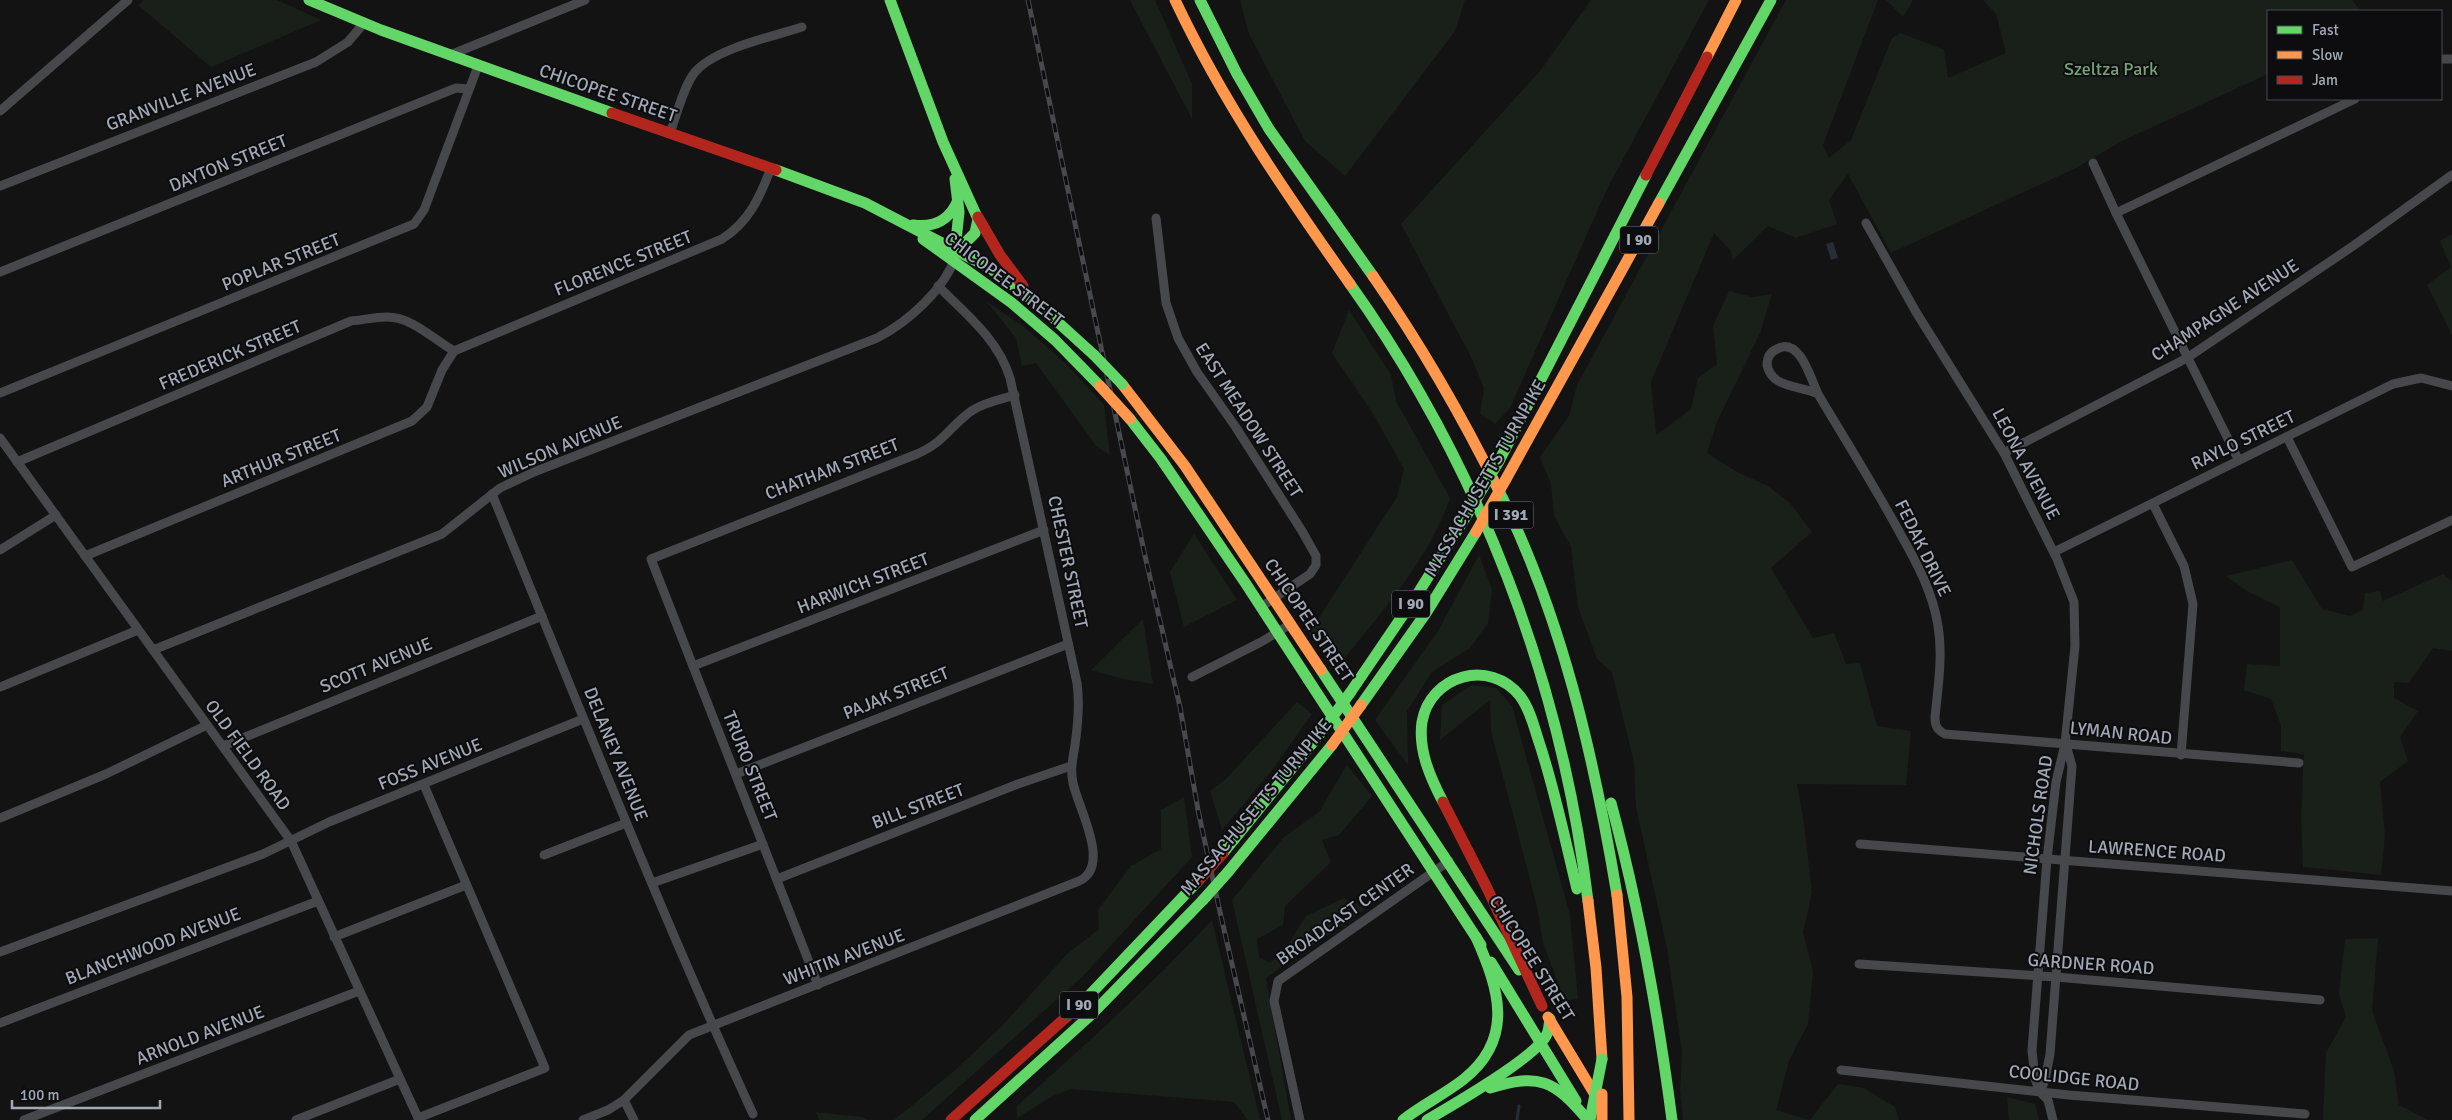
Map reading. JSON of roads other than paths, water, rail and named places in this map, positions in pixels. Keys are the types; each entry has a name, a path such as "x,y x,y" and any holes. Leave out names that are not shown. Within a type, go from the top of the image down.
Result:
{"main road":[{"name":"CHICOPEE STREET","path":"309,0 328,3 364,23 478,66 849,196 990,268 1039,305 1094,354 1122,384 1167,441 1449,861 1542,1006 1610,1120"},
{"path":"890,0 954,168 976,212 1007,266 1039,305"},
{"name":"I 391","path":"1175,0 1211,73 1240,125 1398,356 1433,414 1469,487 1521,617 1558,740 1579,839 1596,966 1602,1059 1602,1120"},
{"name":"I 391","path":"1200,0 1233,67 1277,142 1408,328 1476,442 1513,519 1534,569 1553,620 1576,695 1606,828 1622,930 1629,1037 1628,1120"},
{"name":"MASSACHUSETTS TURNPIKE","path":"951,1120 1085,1000 1198,881 1323,730 1350,693 1420,590 1499,461 1736,0"},
{"name":"MASSACHUSETTS TURNPIKE","path":"976,1120 1028,1076 1168,939 1228,872 1332,745 1361,706 1426,613 1476,532 1771,0"},
{"path":"954,168 958,200 956,241 958,250"},
{"path":"895,218 922,227 931,226 947,218 958,200"},
{"path":"958,250 977,229 976,212"},
{"name":"CHICOPEE STREET","path":"895,218 1034,322 1100,386 1130,419 1161,459 1261,607 1276,633 1434,871 1588,1120"},
{"path":"1542,1006 1498,907 1425,764 1421,734 1425,710 1439,690 1453,680 1476,674 1496,678 1515,691 1525,705 1548,774 1596,966"},
{"path":"1576,695 1611,802 1635,890 1653,983 1672,1120"},
{"path":"1403,1120 1472,1073 1486,1056 1495,1038 1499,1020 1498,994 1490,969 1476,937"},
{"path":"1427,1120 1469,1096 1541,1043 1549,1031 1550,1019"},
{"path":"1588,1120 1602,1059"},
{"path":"1469,1096 1509,1082 1538,1079 1563,1090 1588,1120"}],"street":[{"path":"0,111 128,0"},
{"path":"450,55 585,0"},
{"name":"GRANVILLE AVENUE","path":"0,186 316,62 348,42 364,23"},
{"path":"670,133 692,79 704,65 732,51 802,27"},
{"name":"POPLAR STREET","path":"0,393 411,226 420,218 424,210 478,66"},
{"name":"DAYTON STREET","path":"0,272 456,88 469,89"},
{"path":"2116,213 2353,100"},
{"path":"2093,163 2238,459"},
{"name":"FLORENCE STREET","path":"454,351 722,239 749,216 761,193 770,168"},
{"name":"CHAMPAGNE AVENUE","path":"2004,453 2187,358 2353,246 2452,175"},
{"name":"EAST MEADOW STREET","path":"1156,218 1166,303 1178,338 1197,372 1235,426 1316,556 1316,565 1310,574 1261,607"},
{"name":"LEONA AVENUE","path":"1866,223 1925,327 2004,453 2054,552 2070,589 2075,607 2075,646 2065,744"},
{"name":"WILSON AVENUE","path":"153,650 442,534 492,494 534,472 877,338 902,322 938,286 954,262 958,250"},
{"name":"CHESTER STREET","path":"938,286 979,327 997,348 1006,364 1044,530 1080,706 1071,766 1073,784 1092,848 1093,870"},
{"name":"FREDERICK STREET","path":"17,462 351,322 386,317 400,319 414,325 454,351"},
{"name":"FEDAK DRIVE","path":"1818,394 1788,386 1773,378 1767,365 1770,354 1784,347 1796,351 1807,368 1818,394 1886,508 1916,563 1933,602 1941,648 1935,717 1936,726 1940,732"},
{"name":"ARTHUR STREET","path":"85,556 412,421 421,415 430,402 442,370 454,351"},
{"name":"RAYLO STREET","path":"2054,552 2153,504 2238,459 2400,381 2421,378 2452,386"},
{"name":"CHATHAM STREET","path":"651,559 933,446 946,436 966,415 982,405 1014,395"},
{"path":"2287,436 2352,567 2452,520"},
{"name":"OLD FIELD ROAD","path":"0,438 291,841 418,1119"},
{"name":"DELANEY AVENUE","path":"492,494 652,884 712,1025 753,1114"},
{"path":"2153,504 2184,566 2193,604 2192,640 2181,755"},
{"path":"0,550 56,515"},
{"name":"HARWICH STREET","path":"693,666 1044,530"},
{"name":"TRURO STREET","path":"651,559 818,985"},
{"name":"SCOTT AVENUE","path":"223,746 542,616"},
{"path":"1192,677 1290,624"},
{"path":"0,687 138,630"},
{"name":"PAJAK STREET","path":"736,774 1068,644"},
{"name":"FOSS AVENUE","path":"0,952 291,841 329,822 583,719"},
{"path":"0,818 106,774 207,725"},
{"name":"LYMAN ROAD","path":"1940,732 1945,734 2181,755 2299,763"},
{"name":"NICHOLS ROAD","path":"2040,1092 2035,1079 2032,1050 2047,859 2056,782 2065,744"},
{"name":"NICHOLS ROAD","path":"2040,1092 2045,1080 2050,1054 2072,766 2065,744"},
{"name":"BILL STREET","path":"777,879 1010,787 1071,766"},
{"path":"418,1119 546,1068 424,785"},
{"path":"544,856 626,822"},
{"path":"652,884 763,844"},
{"name":"LAWRENCE ROAD","path":"1860,844 2452,891"},
{"name":"BROADCAST CENTER","path":"1300,1120 1274,1001 1278,981 1449,861"},
{"name":"WHITIN AVENUE","path":"583,1120 608,1110 624,1100 689,1034 1079,881 1093,870"},
{"path":"334,937 466,885"},
{"name":"BLANCHWOOD AVENUE","path":"0,1023 318,901"},
{"name":"GARDNER ROAD","path":"1859,964 2038,977 2056,976 2320,1000"},
{"name":"ARNOLD AVENUE","path":"24,1120 359,991"},
{"name":"COOLIDGE ROAD","path":"1841,1070 2040,1092 2305,1114"},
{"path":"296,1120 400,1079"},
{"path":"2040,1092 2048,1100 2054,1120"},
{"path":"624,1100 634,1120"}],"waterway":[{"path":"1517,1120 1519,1106"}],"railway":[{"path":"1028,0 1145,556 1180,707 1198,810 1268,1120"}],"park label":[{"name":"Szeltza Park","path":"2111,69"}]}
